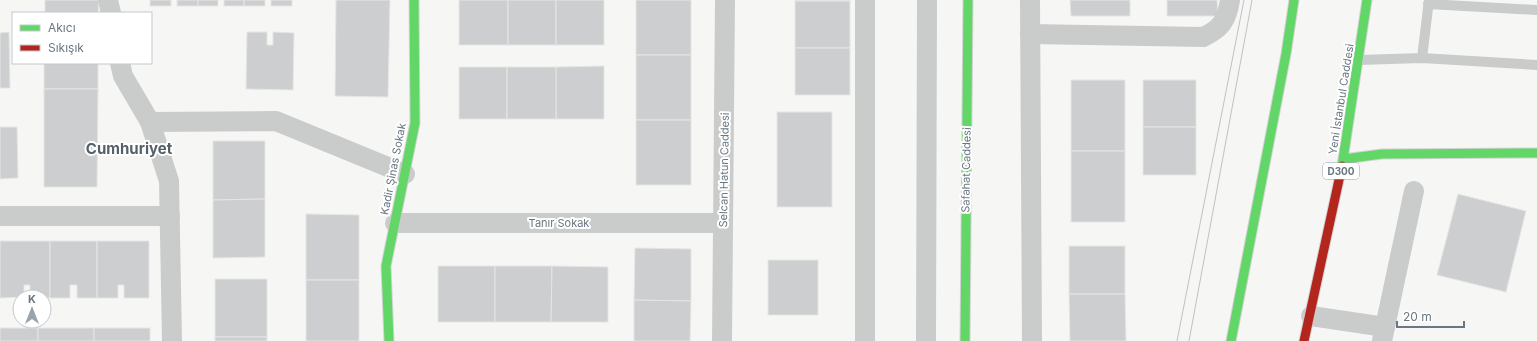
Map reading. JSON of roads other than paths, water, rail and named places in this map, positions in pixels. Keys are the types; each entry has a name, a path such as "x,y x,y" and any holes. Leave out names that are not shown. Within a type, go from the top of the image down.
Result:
{"main road":[{"name":"Kadir Şinas Sokak","path":"389,341 386,266 415,123 414,0"},
{"name":"Safahat Caddesi","path":"965,341 968,0"},
{"path":"1231,341 1286,54 1294,0"},
{"name":"Yeni İstanbul Caddesi","path":"1304,341 1311,316 1344,159 1367,0"},
{"path":"1344,159 1382,154 1537,153"}],"street":[{"path":"108,0 111,12"},
{"name":"Selcan Hatun Caddesi","path":"722,341 725,0"},
{"path":"865,0 865,341"},
{"path":"926,0 926,341"},
{"path":"1030,0 1032,341"},
{"path":"1030,34 1203,37 1215,32 1223,22 1230,0"},
{"path":"120,64 123,76 150,122 169,181 172,341"},
{"path":"150,122 276,121 404,174"},
{"path":"1311,316 1384,334 1414,191"},
{"path":"0,216 170,216"},
{"name":"Tanır Sokak","path":"395,223 723,223"}],"lane":[{"path":"1422,58 1429,2 1537,10"},
{"path":"1359,60 1422,58 1537,65"}],"tram line":[{"path":"1177,341 1244,0"},
{"path":"1189,341 1252,0"}],"district":[{"name":"Cumhuriyet","path":"129,149"}]}
